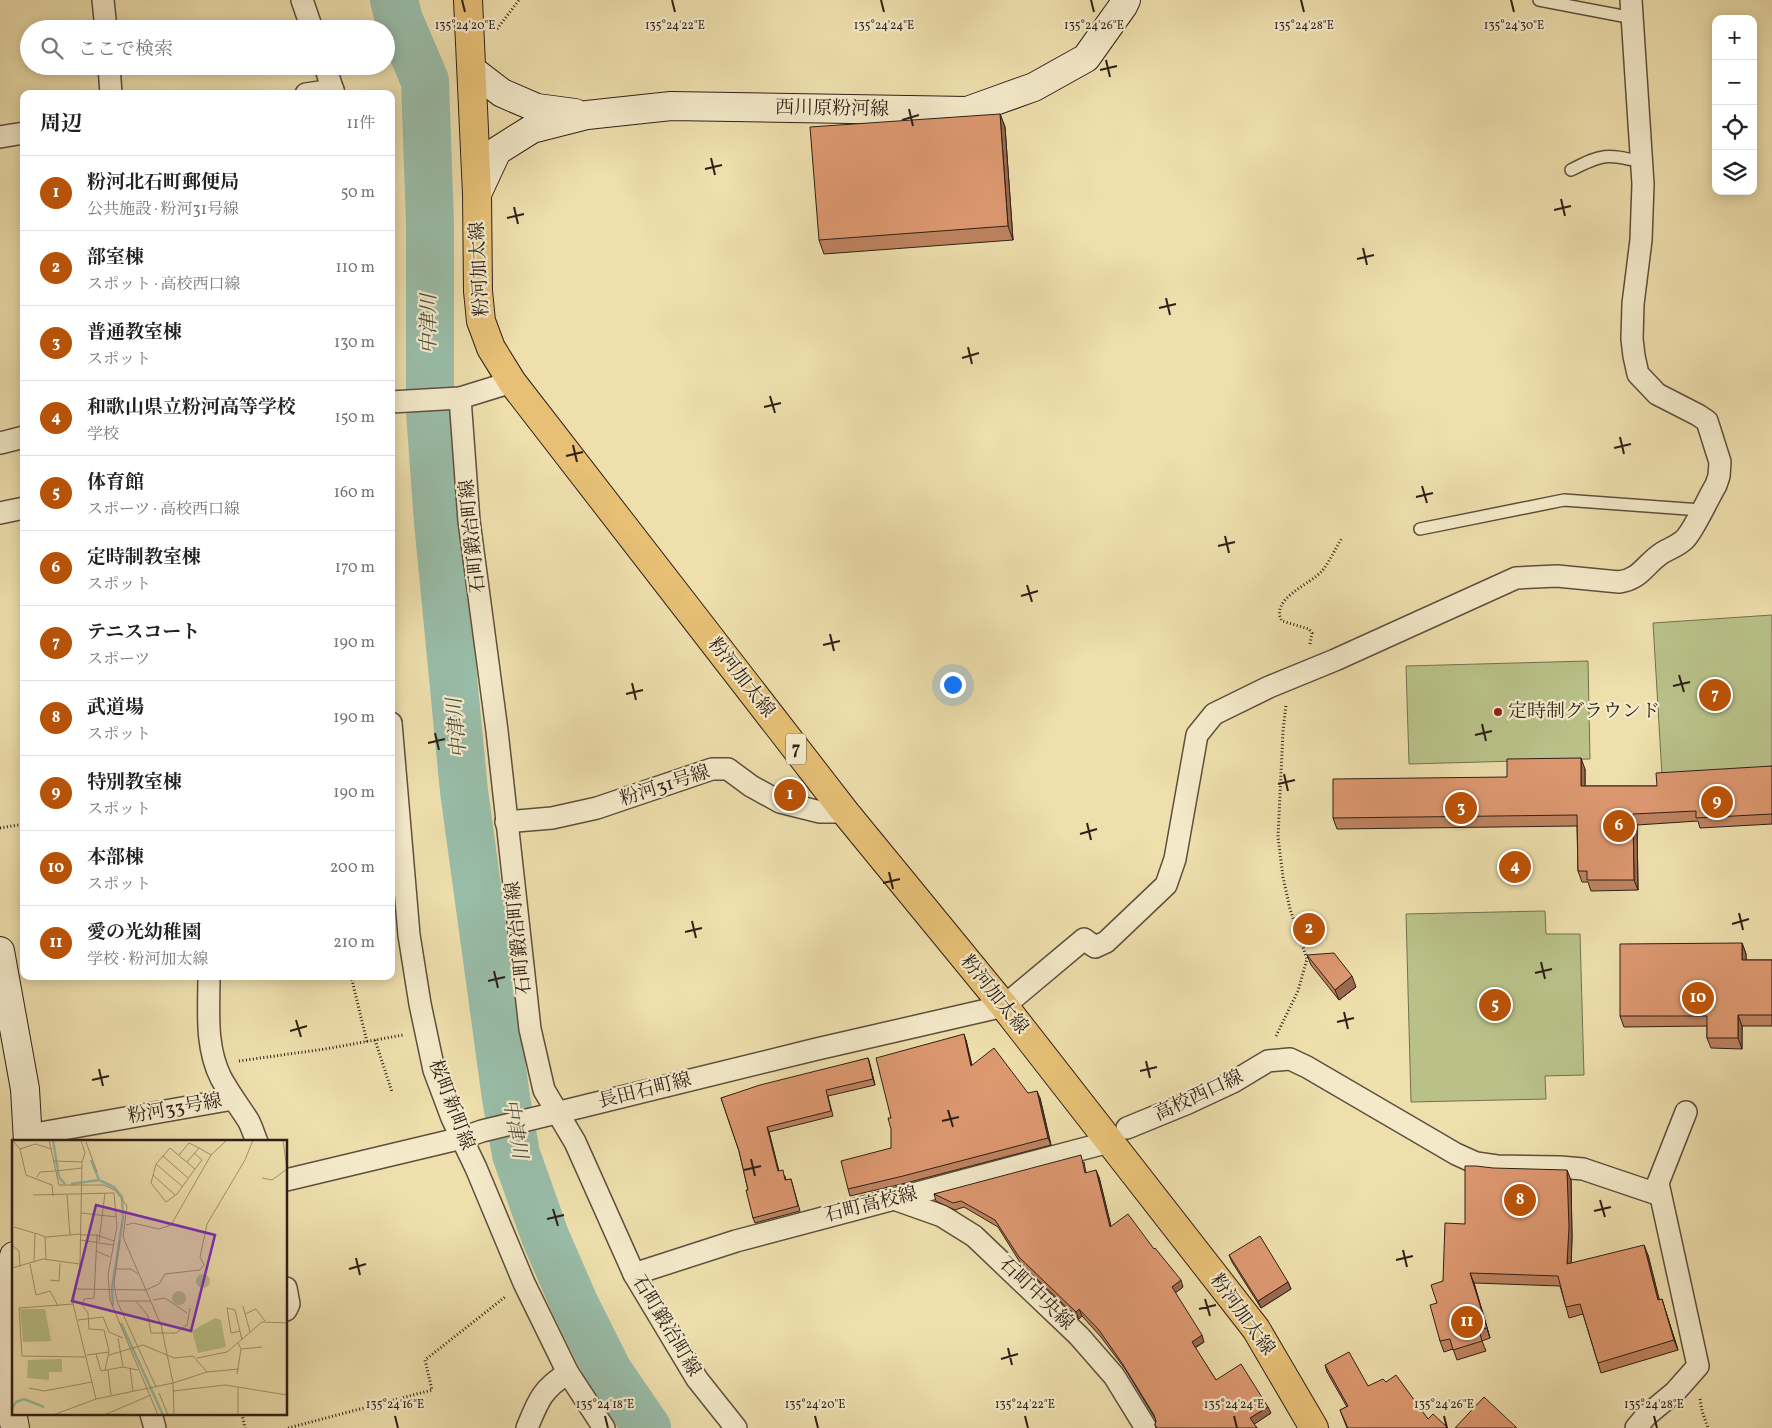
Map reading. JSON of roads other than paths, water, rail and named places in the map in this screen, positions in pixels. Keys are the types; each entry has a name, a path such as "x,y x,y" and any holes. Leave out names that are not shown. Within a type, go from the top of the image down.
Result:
{"main road":[{"name":"粉河加太線","path":"468,0 477,194 478,291 481,321 490,348 512,382 845,812 1004,1006 1118,1135 1256,1329 1314,1428"},
{"name":"西川原粉河線","path":"477,194 497,151 532,128 586,115 671,106 967,111 1034,87 1086,58 1126,0"},
{"name":"西川原粉河線","path":"472,70 502,93 537,108 586,115"},
{"path":"0,951 25,1089 28,1138"},
{"path":"12,1264 6,1290 2,1361 12,1413"}],"street":[{"path":"103,0 105,20"},
{"path":"302,0 309,20"},
{"path":"1004,1006 1084,939 1095,947 1106,942 1166,885 1175,859 1197,735 1214,714 1269,687 1516,578 1557,576 1619,582 1628,581 1636,578 1662,553 1679,544 1686,537 1716,485 1720,470 1716,446 1707,421 1658,394 1638,374 1634,356 1632,339 1633,304 1641,240 1643,184 1632,9"},
{"path":"110,75 111,90"},
{"path":"328,75 332,90"},
{"path":"0,137 20,134"},
{"path":"395,402 460,398 512,382"},
{"name":"石町鍛冶町線","path":"460,398 469,521 496,731 530,1030 549,1115 574,1142 634,1274 697,1378 736,1428"},
{"path":"0,443 20,438"},
{"path":"0,513 20,509"},
{"name":"桜町新町線","path":"395,768 410,935 434,1070 452,1118 524,1283 568,1373 604,1428"},
{"name":"粉河31号線","path":"506,822 552,818 597,808 712,769 728,769 751,786 780,802 820,812 845,812"},
{"path":"209,980 209,1040 216,1064 233,1098 250,1122 256,1140"},
{"name":"長田石町線","path":"288,1180 807,1052 1004,1006"},
{"name":"高校西口線","path":"1118,1135 1224,1087 1264,1063 1290,1059 1307,1067 1456,1154 1476,1162 1497,1166 1583,1169 1660,1195"},
{"name":"粉河33号線","path":"28,1138 233,1098"},
{"path":"1636,1428 1646,1416 1675,1392 1698,1366 1658,1183 1686,1112"},
{"name":"石町高校線","path":"634,1274 736,1241 894,1200 1118,1135"},
{"name":"石町中央線","path":"894,1200 942,1216 974,1236 1079,1336 1114,1376 1146,1428"},
{"path":"527,1428 539,1399 553,1382 568,1373"}],"lane":[{"path":"1539,0 1632,9"},
{"path":"1572,170 1595,158 1604,156 1617,156 1642,162"},
{"path":"1420,529 1564,500 1701,510"}],"waterway":[{"name":"中津川","path":"394,0 399,20 425,81 430,224 430,412 438,522 464,791 506,1098 516,1154 545,1236 575,1305 608,1371 647,1428"}],"place":[{"name":"テニスコート","path":"1715,695"},
{"name":"定時制グラウンド","path":"1498,712"},
{"name":"粉河北石町郵便局","path":"790,795"},
{"name":"特別教室棟","path":"1717,802"},
{"name":"普通教室棟","path":"1461,808"},
{"name":"定時制教室棟","path":"1619,826"},
{"name":"和歌山県立粉河高等学校","path":"1515,867"},
{"name":"部室棟","path":"1309,929"},
{"name":"本部棟","path":"1698,998"},
{"name":"体育館","path":"1495,1005"},
{"name":"武道場","path":"1520,1200"},
{"name":"愛の光幼稚園","path":"1467,1322"}]}
